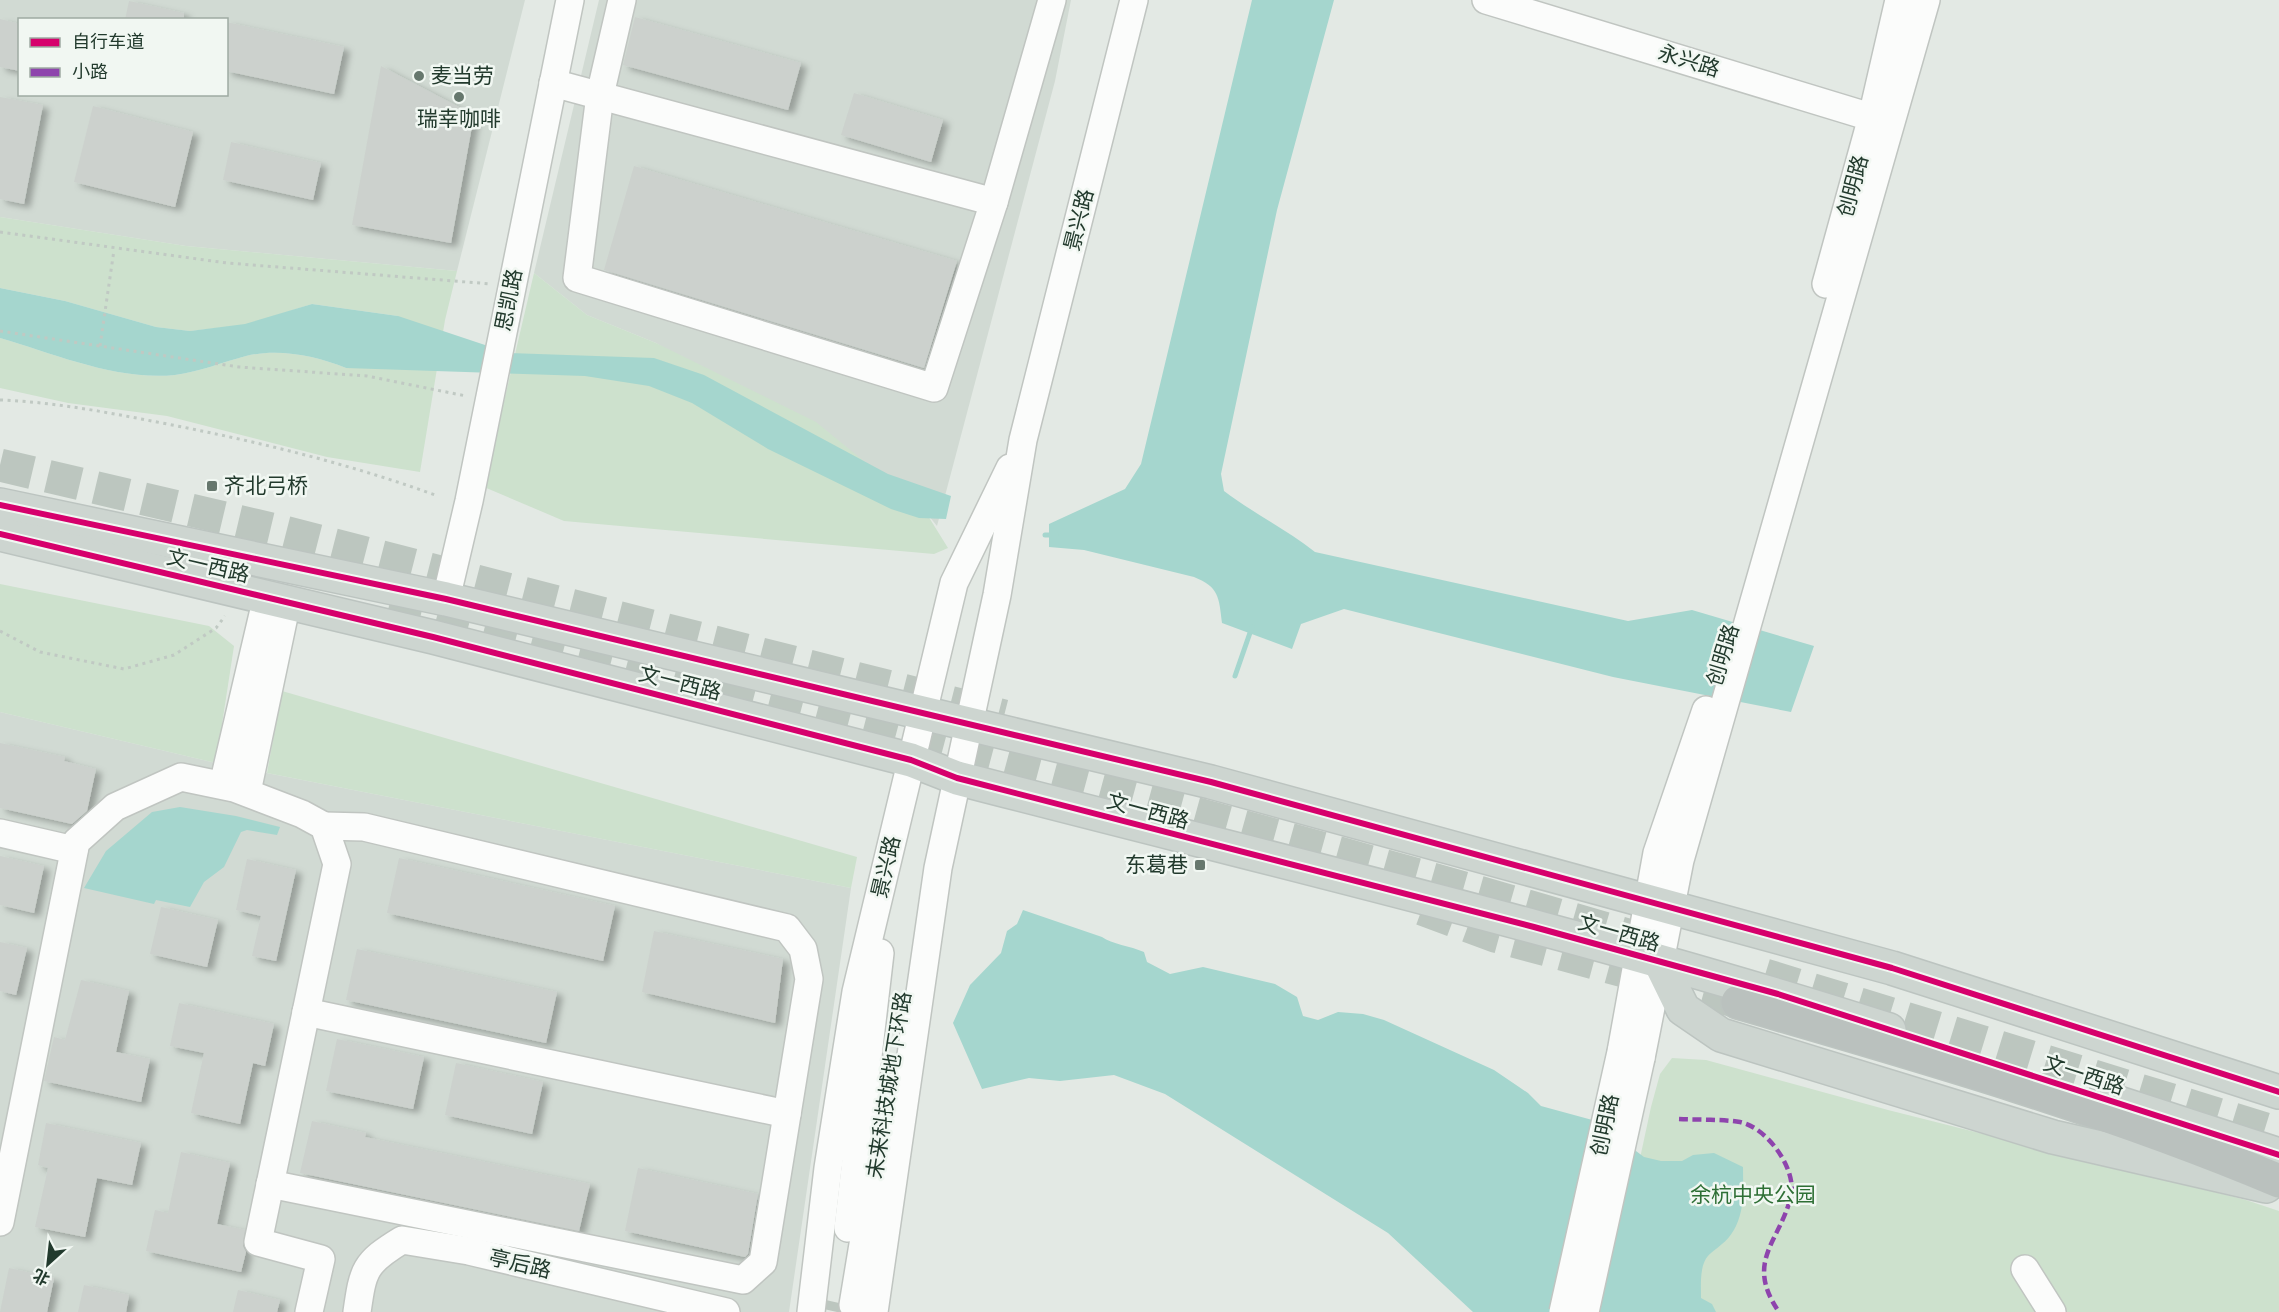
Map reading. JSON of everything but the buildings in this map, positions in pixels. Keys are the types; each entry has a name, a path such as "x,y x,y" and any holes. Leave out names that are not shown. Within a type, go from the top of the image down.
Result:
{"highway":[{"path":"1738,1002 1897,1048 2205,1149 2279,1180"},
{"path":"2205,1149 2279,1165"}],"main road":[{"name":"文一西路","path":"0,505 446,599 1211,782 1892,968 2279,1092"},
{"name":"文一西路","path":"0,534 433,637 912,760 957,778 1778,994 2279,1155"},
{"path":"1649,959 1683,1009 1721,1035 2054,1137 2279,1189"}],"street":[{"name":"思凯路","path":"446,599 570,0"},
{"path":"622,0 600,95 577,278 934,388 994,202 1052,0"},
{"name":"景兴路","path":"855,1306 938,868 997,595 1023,440 1134,0"},
{"name":"永兴路","path":"1486,0 1881,120"},
{"name":"创明路","path":"1881,120 1899,0"},
{"name":"创明路","path":"1585,1312 1635,1054 1659,905 1680,860 1715,714 1881,120 1926,0"},
{"path":"553,83 994,202"},
{"name":"景兴路","path":"811,1312 828,1168 856,992 954,583 1023,440"},
{"path":"235,789 277,600"},
{"path":"0,1222 76,842 115,807 181,777 235,789 302,814 324,826 364,827 787,928 803,949 809,979 763,1262 743,1280 270,1184"},
{"path":"309,1312 321,1259 258,1242 337,864 324,826"},
{"path":"0,833 74,850"},
{"name":"未来科技城地下环路","path":"855,1306 887,862"},
{"path":"306,1012 787,1114"},
{"name":"创明路","path":"1563,1312 1635,1054"},
{"name":"亭后路","path":"357,1312 363,1275 378,1255 402,1240 469,1251 726,1312"},
{"path":"2025,1269 2052,1312"}],"path":[{"path":"0,232 227,263 510,294"},
{"path":"100,346 114,249"},
{"path":"0,331 239,367 367,376 491,390"},
{"path":"0,399 49,401 241,438 363,469 438,496"},
{"path":"0,631 40,652 124,669 174,655 216,628 225,616"}],"shaded area":[{"path":"0,0 525,0 457,271 186,246 0,217"},
{"path":"599,0 1071,0 1055,81 937,526 925,511 656,343 587,315 534,273"},
{"path":"0,712 216,763 851,888 789,1312 0,1312"}],"green space":[{"path":"0,217 186,246 457,271 445,320 420,472 327,457 167,416 68,403 0,388 0,338 86,365 153,376 184,374 246,356 271,353 297,354 346,368 398,316 312,304 245,325 190,331 156,327 65,301 0,288"},
{"path":"534,273 587,315 656,343 816,422 925,511 948,548 934,554 564,521 484,487"},
{"path":"0,584 209,626 234,646 216,763 0,712"},
{"path":"282,691 857,857 851,888 267,773"},
{"name":"余杭中央公园","path":"1672,1058 1706,1060 1888,1110 2246,1200 2279,1211 2279,1312 1607,1312 1651,1107 1660,1074"}],"water":[{"path":"1252,0 1334,0 1277,210 1221,474 1224,491 1315,552 1628,621 1692,610 1814,646 1791,712 1613,677 1344,609 1301,624 1292,649 1222,623 1220,606 1213,589 1194,577 1084,550 1049,547 1049,524 1125,489 1141,464"},
{"path":"0,288 65,301 156,327 190,331 245,324 312,304 398,316 509,353 654,358 704,375 888,474 951,496 946,519 919,518 891,509 768,449 692,403 649,386 585,376 346,368 310,357 284,353 246,356 184,374 153,376 131,374 86,365 0,338"},
{"path":"180,807 236,816 280,827 277,835 247,830 241,832 224,867 204,882 190,907 156,900 154,904 84,888 106,851 152,812"},
{"path":"1023,910 1144,952 1147,962 1170,974 1203,967 1275,984 1297,997 1303,1016 1318,1020 1338,1012 1363,1014 1384,1020 1494,1070 1528,1093 1541,1106 1596,1121 1644,1157 1661,1161 1682,1161 1693,1155 1714,1153 1743,1167 1743,1197 1739,1219 1731,1235 1704,1262 1701,1298 1712,1304 1716,1312 1473,1312 1388,1233 1165,1094 1114,1075 1060,1081 1029,1078 982,1089 953,1023 970,985 1001,953 1007,931 1017,924"}],"waterway":[{"path":"1045,535 1056,535"},
{"path":"1235,676 1252,627"}],"tunnel":[{"path":"0,465 280,531 1004,716"},
{"path":"390,602 1193,813 1672,948"},
{"path":"1422,909 1495,936 1738,1002"},
{"path":"1765,975 2279,1133"},
{"path":"837,1312 839,1303"}],"marked path":[{"path":"1679,1119 1732,1121 1750,1125 1778,1150 1789,1173 1792,1185 1791,1196 1768,1252 1765,1279 1769,1294 1779,1312"}],"cycle path":[{"path":"0,505 446,599 1211,782 1892,968 2279,1092"},
{"path":"0,534 433,637 911,760 957,778 1534,927 1778,994 2279,1155"}],"place":[{"name":"麦当劳","path":"419,76"},
{"name":"瑞幸咖啡","path":"459,97"},
{"name":"齐北弓桥","path":"212,486"},
{"name":"东葛巷","path":"1200,865"}]}
